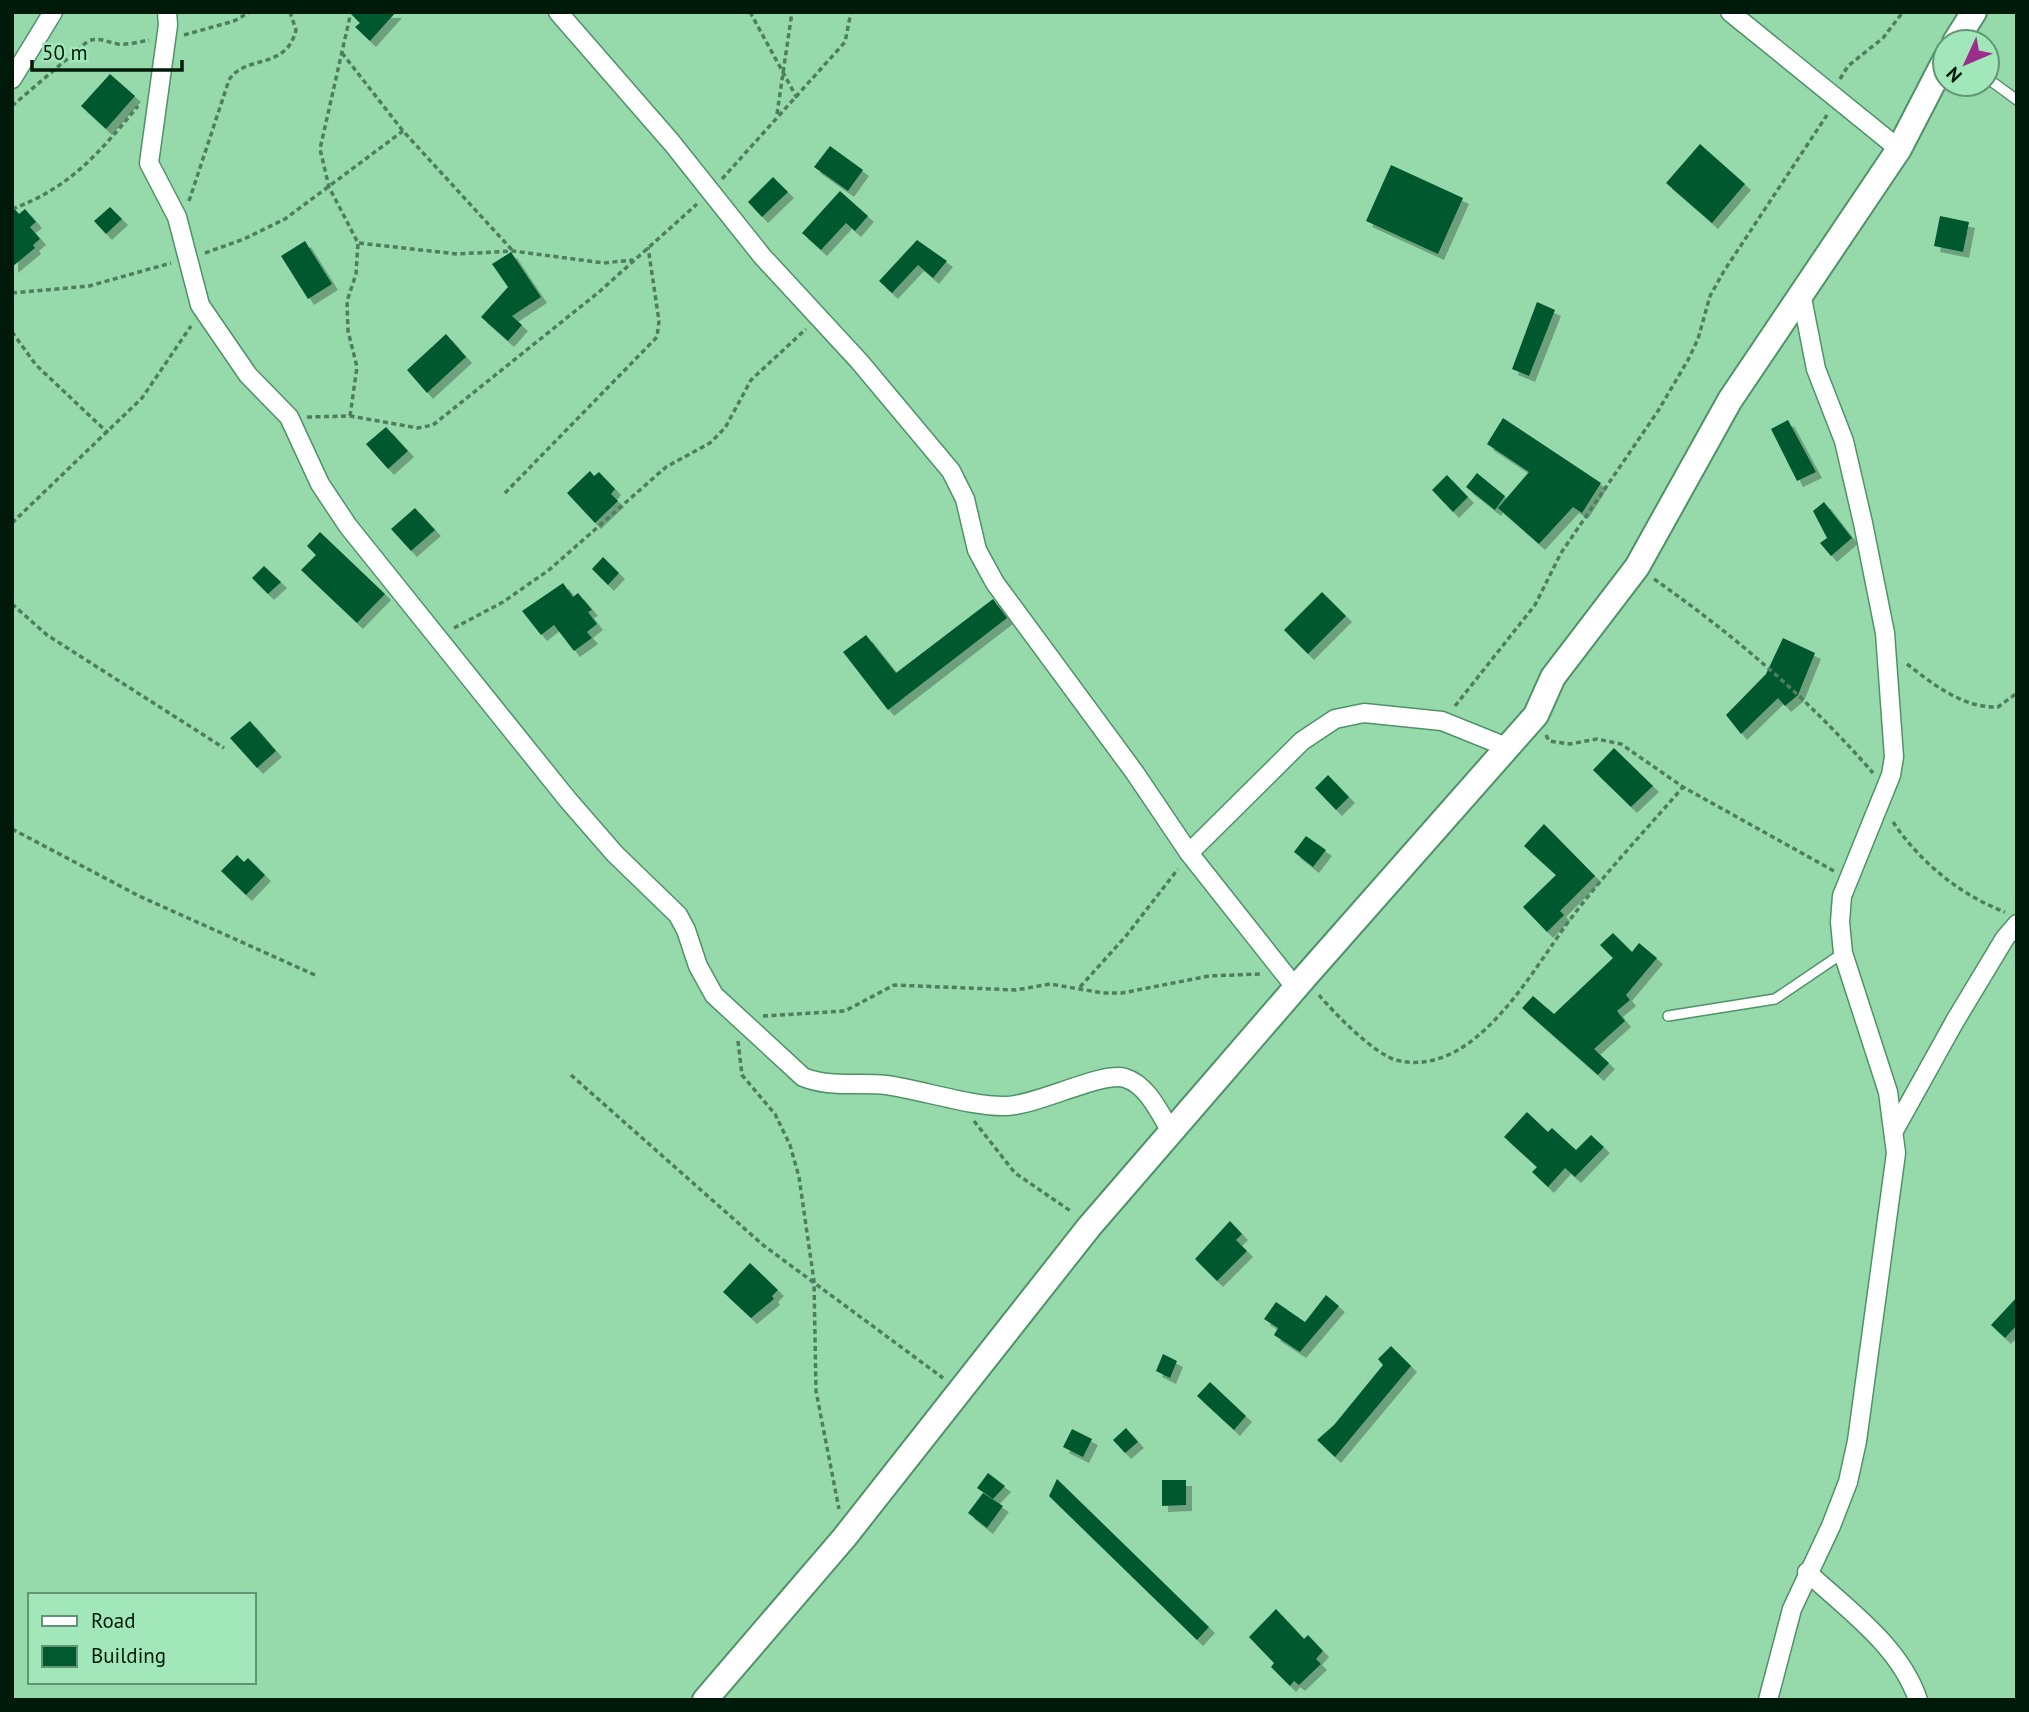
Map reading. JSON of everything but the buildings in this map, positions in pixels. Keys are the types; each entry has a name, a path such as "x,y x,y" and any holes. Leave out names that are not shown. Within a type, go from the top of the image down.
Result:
{"street":[{"path":"12,79 53,12"},
{"path":"167,12 149,163 177,217 200,304 248,376 289,417 334,507 568,800 615,855 678,915 687,930 704,979 714,995 803,1077 816,1082 888,1086 1007,1106 1077,1089 1112,1076 1124,1077 1138,1084 1172,1133"},
{"path":"558,12 596,52 620,86 951,471 965,499 977,550 995,583 1116,746 1189,853 1279,969 1300,982"},
{"path":"1730,12 1836,101 1899,149"},
{"path":"1964,28 1974,12"},
{"path":"705,1700 844,1538 1089,1227 1300,982 1536,715 1553,677 1637,567 1730,400 1899,149 1931,87"},
{"path":"1768,1700 1792,1609 1807,1572 1831,1526 1848,1482 1857,1441 1896,1153 1895,1129 1888,1092 1874,1041 1843,953 1842,896 1884,792 1894,757 1883,619 1847,452 1816,369 1801,293"},
{"path":"1189,853 1303,741 1335,719 1364,713 1442,721 1509,748"},
{"path":"1895,1129 2013,937"},
{"path":"1807,1572 1873,1632 1901,1665 1918,1700"}],"lane":[{"path":"2001,88 2017,100"},
{"path":"1668,1016 1775,999 1843,953"}],"path":[{"path":"12,106 88,41 98,38 117,44 135,43 166,36 188,35 234,21 250,12"},
{"path":"177,217 188,203 229,80 237,70 267,62 289,46 296,30 290,12"},
{"path":"350,416 357,367 348,331 347,301 356,274 358,243 329,187 320,149 321,135 351,12"},
{"path":"750,12 797,98"},
{"path":"776,116 792,12"},
{"path":"289,417 350,416 418,428 433,425 635,260 710,191 845,42 851,12"},
{"path":"1442,721 1488,668 1535,605 1560,553 1602,496 1679,376 1698,339 1710,296 1836,101 1839,83 1848,66 1883,38 1903,12"},
{"path":"342,52 402,131 513,251"},
{"path":"12,209 57,190 158,83"},
{"path":"12,293 89,286 186,259 244,239 285,219 402,131"},
{"path":"358,243 457,254 513,251 604,263 635,260"},
{"path":"505,492 657,337 659,321 648,247"},
{"path":"12,523 142,398 177,351 200,304"},
{"path":"438,636 503,602 549,570 666,467 710,443 725,428 751,380 818,318"},
{"path":"12,332 36,365 108,433"},
{"path":"1637,567 1711,619 1766,666 1845,741 1884,792 1894,823 1931,865 1972,898 2017,917"},
{"path":"12,604 47,635 224,748"},
{"path":"1886,649 1946,693 1975,704 1998,707 2017,693"},
{"path":"1536,715 1549,741 1570,744 1597,739 1621,744 1683,787 1849,878"},
{"path":"1300,982 1378,1049 1394,1059 1411,1062 1432,1059 1456,1050 1485,1032 1513,1000 1570,919 1683,787"},
{"path":"12,828 139,896 315,975"},
{"path":"1079,988 1141,918 1189,853"},
{"path":"844,1538 816,1391 814,1281 799,1177 790,1145 775,1114 742,1075 739,1017 845,1011 894,985 1016,990 1050,984 1122,993 1209,976 1251,975 1279,969"},
{"path":"571,1074 763,1245 961,1392"},
{"path":"956,1097 1015,1173 1036,1189 1054,1198 1089,1227"}]}
